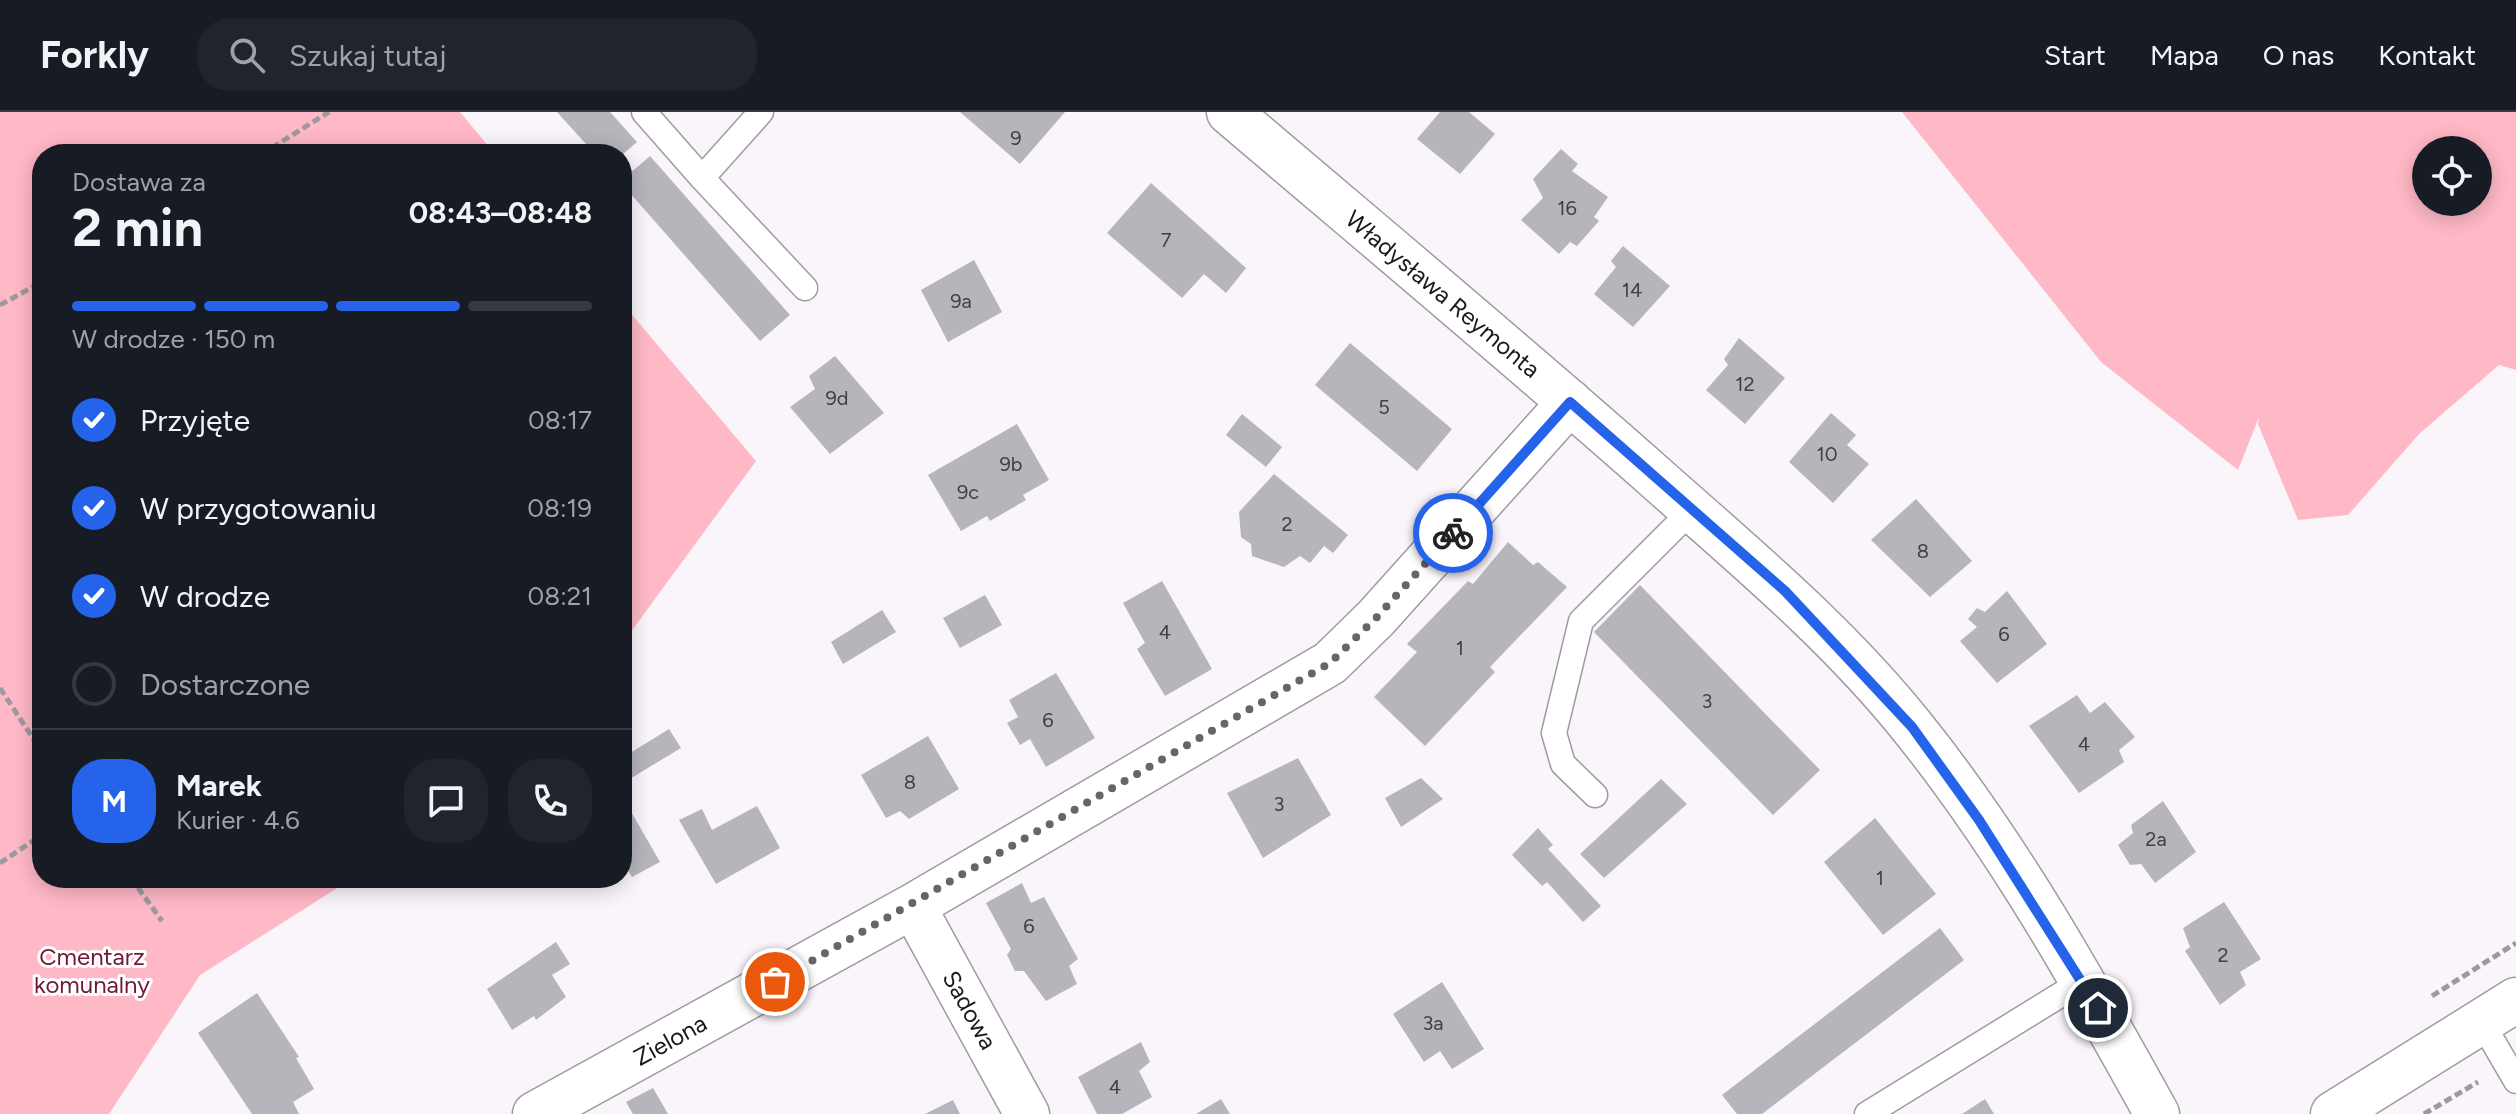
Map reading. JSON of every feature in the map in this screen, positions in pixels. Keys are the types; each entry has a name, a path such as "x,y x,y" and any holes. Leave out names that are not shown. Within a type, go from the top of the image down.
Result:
{"street":[{"name":"Władysława Reymonta","path":"1229,112 1570,402 1785,591 1912,727 1979,820 2083,981 2157,1114"},
{"name":"Zielona","path":"535,1114 913,906 1330,663 1376,618 1570,402"},
{"name":"Sadowa","path":"913,906 1027,1114"},
{"path":"2333,1114 2498,1011"}],"lane":[{"path":"644,112 805,288"},
{"path":"702,178 761,112"},
{"path":"1595,795 1563,764 1554,733 1581,621 1692,510"},
{"path":"1867,1114 2083,981"},
{"path":"2498,1011 2511,1074"}],"path":[{"path":"278,144 329,112"},
{"path":"0,305 32,287"},
{"path":"0,688 32,737"},
{"path":"0,863 32,842"},
{"path":"138,888 162,921"},
{"path":"2424,1114 2511,1074"}],"green space":[{"name":"Cmentarz komunalny","path":"0,112 460,112 487,144 32,144 32,888 337,888 200,975 109,1114 0,1114"},
{"path":"1902,112 2516,112 2516,370 2499,365 2419,434 2348,515 2298,520 2258,424 2259,417 2238,470 2101,362"},
{"path":"632,315 756,461 632,630"}],"building":[{"path":"557,112 610,112 637,142 632,146 586,144"},
{"path":"960,112 1065,112 1020,164"},
{"path":"1440,112 1469,112 1495,134 1460,174 1417,139"},
{"path":"1561,149 1578,164 1572,171 1608,197 1594,217 1599,221 1577,246 1570,242 1559,254 1521,220 1543,198 1533,179"},
{"path":"650,156 790,315 760,341 632,195 632,171"},
{"path":"1151,183 1246,268 1226,293 1204,274 1182,298 1107,233"},
{"path":"1623,246 1670,286 1633,327 1594,294 1616,267 1611,261"},
{"path":"974,260 1002,312 948,342 921,290"},
{"path":"1739,338 1785,378 1745,424 1706,390 1728,365 1724,359"},
{"path":"1350,343 1452,429 1417,471 1315,385"},
{"path":"835,356 884,413 830,454 790,407 815,389 809,376"},
{"path":"1831,413 1856,435 1847,445 1869,464 1833,503 1789,462"},
{"path":"1242,414 1282,447 1266,467 1226,435"},
{"path":"1017,424 1049,480 1023,495 1026,500 990,521 987,516 961,531 928,475"},
{"path":"1274,474 1348,535 1333,553 1324,546 1310,563 1300,556 1284,567 1252,556 1251,544 1241,537 1239,512"},
{"path":"1916,499 1972,561 1930,597 1871,540"},
{"path":"1508,542 1533,565 1538,562 1567,587 1490,667 1495,672 1425,746 1374,697 1417,652 1407,644 1468,581 1473,584"},
{"path":"1162,581 1212,669 1165,696 1137,649 1145,643 1123,603"},
{"path":"1640,585 1820,770 1773,815 1594,632"},
{"path":"2007,591 2047,644 1997,683 1960,641 1977,627 1968,619 1977,608 1985,612"},
{"path":"985,595 1002,625 960,648 943,618"},
{"path":"882,610 896,632 843,664 831,642"},
{"path":"1056,673 1095,738 1046,767 1030,739 1020,745 1007,723 1018,717 1009,700"},
{"path":"2077,695 2090,713 2105,702 2135,737 2119,750 2124,762 2079,793 2029,726"},
{"path":"669,729 681,748 632,778 632,752"},
{"path":"928,736 959,789 909,819 900,811 886,818 861,775"},
{"path":"1298,758 1331,815 1263,858 1227,793"},
{"path":"1421,778 1443,799 1401,827 1385,798"},
{"path":"1661,779 1687,804 1604,878 1580,854"},
{"path":"2163,801 2196,852 2155,883 2141,864 2130,865 2118,845 2133,833 2131,825"},
{"path":"757,806 780,848 716,884 679,820 702,809 712,830"},
{"path":"632,813 660,862 632,877"},
{"path":"1875,818 1936,894 1883,935 1824,862"},
{"path":"1538,828 1553,845 1548,849 1601,906 1583,922 1547,882 1542,886 1512,855"},
{"path":"1022,883 1031,903 1044,897 1078,959 1069,966 1077,984 1046,1001 1024,971 1015,971 1007,955 1011,949 986,903"},
{"path":"2224,902 2261,959 2240,972 2246,985 2220,1005 2185,951 2190,947 2183,928"},
{"path":"1940,928 1964,960 1762,1114 1737,1114 1722,1095"},
{"path":"556,942 570,964 552,975 566,997 536,1020 534,1016 512,1030 487,989"},
{"path":"1442,982 1484,1049 1452,1069 1440,1051 1424,1062 1393,1014"},
{"path":"257,993 299,1057 296,1058 314,1089 293,1102 299,1114 252,1114 198,1033"},
{"path":"1141,1042 1150,1062 1139,1071 1152,1097 1122,1114 1097,1114 1078,1077"},
{"path":"653,1088 668,1114 633,1114 626,1102"},
{"path":"1221,1099 1230,1114 1196,1114"},
{"path":"1985,1099 1994,1114 1962,1114"},
{"path":"953,1100 960,1114 925,1114"}],"way so far":[{"path":"775,982 913,906 1330,663 1376,618 1453,533"}],"route":[{"path":"1453,533 1570,402 1785,591 1912,727 1979,820 2098,1008"}]}
